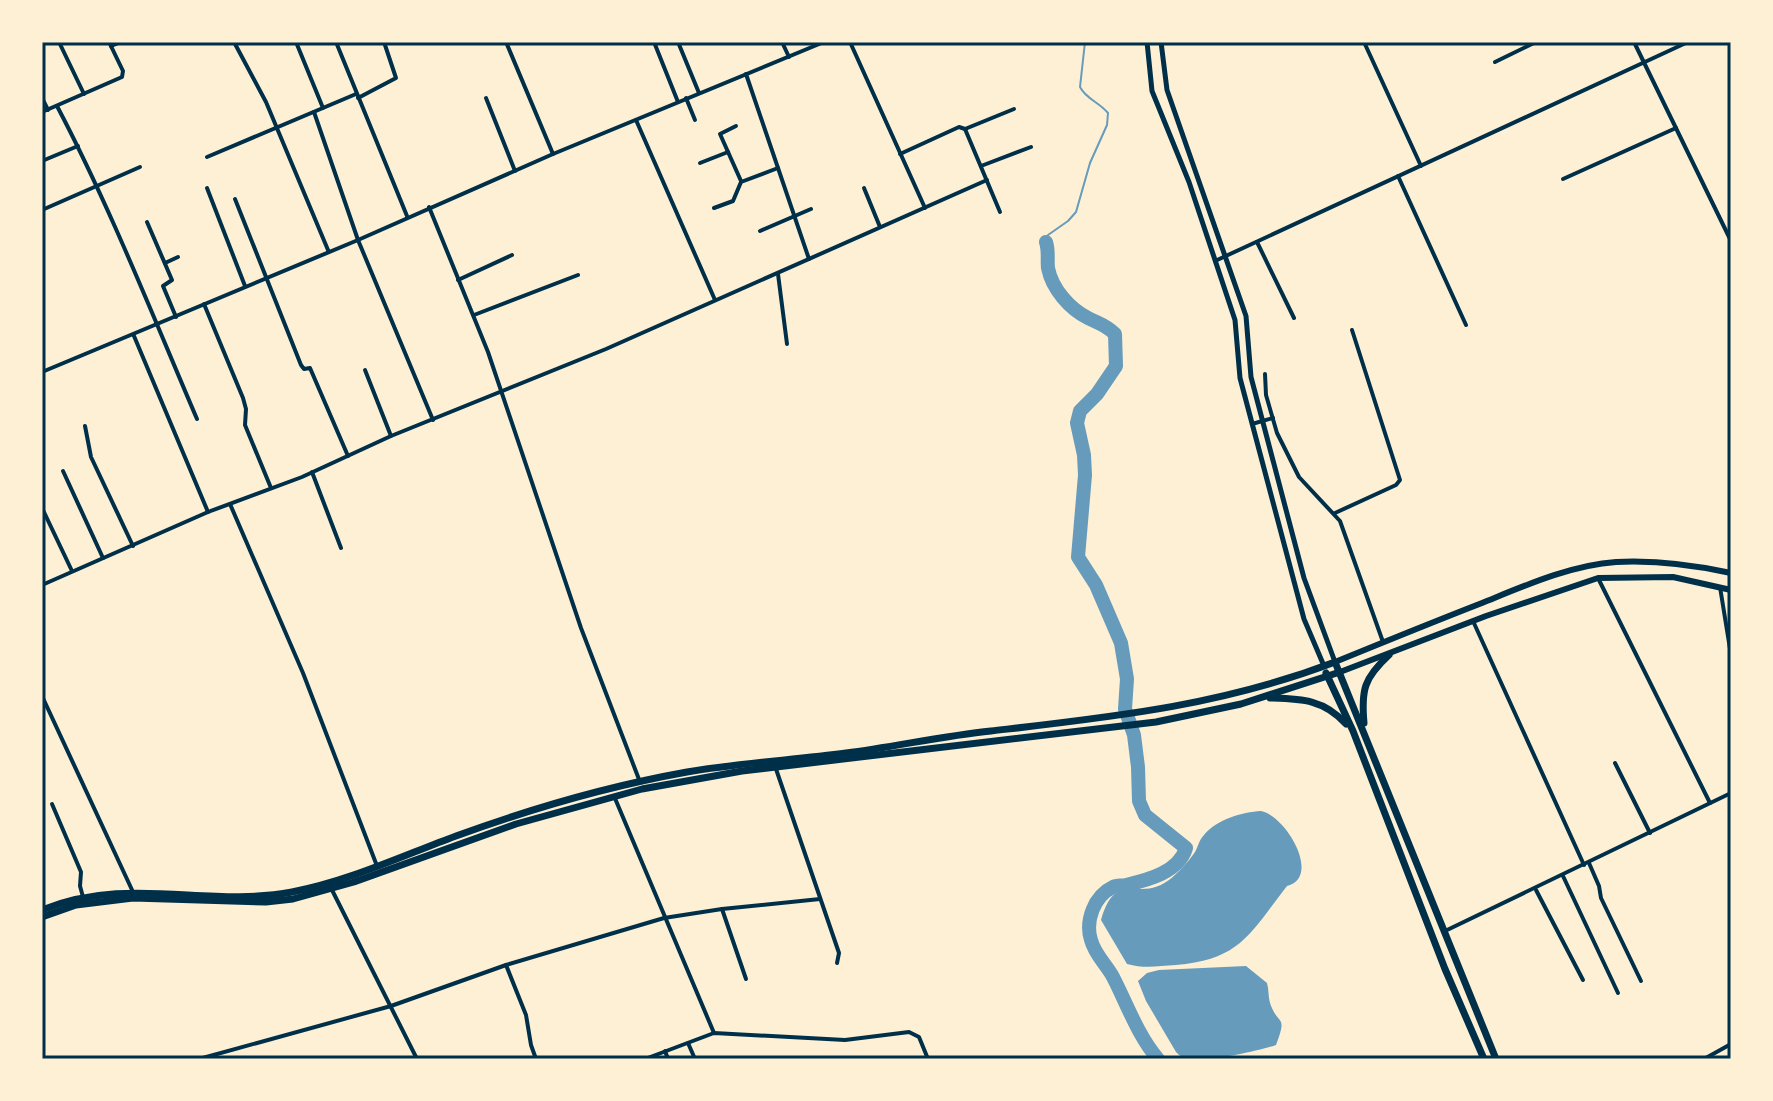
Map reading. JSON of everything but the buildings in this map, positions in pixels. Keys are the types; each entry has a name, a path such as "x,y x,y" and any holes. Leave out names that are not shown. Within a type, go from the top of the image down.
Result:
{"highway":[{"path":"1365,730 1364,689 1375,668 1389,655"},
{"path":"42,917 76,905 133,898 266,902 293,899 640,782 714,768 1153,711 1237,694 1335,662 1496,1059"},
{"path":"1324,666 1484,1059"},
{"path":"42,910 83,897 133,892 266,895 331,886 458,835 597,797 688,779 775,767 1156,722 1209,712 1340,672"},
{"path":"1262,697 1304,698 1317,702 1336,713 1353,731"},
{"path":"1436,945 1445,936"}],"main road":[{"path":"1335,662 1526,585 1590,566 1647,562 1681,564 1731,573"},
{"path":"1340,672 1598,578 1673,577 1731,590"}],"street":[{"path":"59,42 85,94"},
{"path":"42,98 45,111 123,76 110,44 121,42"},
{"path":"234,42 266,102 329,251"},
{"path":"296,42 323,108"},
{"path":"336,42 407,216"},
{"path":"207,157 396,78 384,42"},
{"path":"506,42 553,154"},
{"path":"663,42 655,43 678,102"},
{"path":"678,42 699,93"},
{"path":"782,42 789,57"},
{"path":"42,372 134,336 407,216 824,42"},
{"path":"850,42 925,208"},
{"path":"1147,42 1152,91 1189,182 1235,320 1240,378 1304,619 1324,666"},
{"path":"1161,42 1167,90 1246,316 1251,377 1268,419 1299,477 1335,513 1383,642"},
{"path":"1364,42 1421,166"},
{"path":"1495,62 1536,42"},
{"path":"1634,42 1731,241"},
{"path":"1215,261 1688,42"},
{"path":"746,74 809,259"},
{"path":"486,98 515,171"},
{"path":"686,98 695,120"},
{"path":"57,106 158,324 197,419"},
{"path":"900,154 959,127 965,129 1014,109"},
{"path":"314,112 358,240 433,420"},
{"path":"636,120 715,300"},
{"path":"714,208 733,201 741,182 720,134 736,126"},
{"path":"1563,179 1676,128"},
{"path":"965,129 1000,212"},
{"path":"42,161 78,146"},
{"path":"981,166 1031,147"},
{"path":"700,163 728,152"},
{"path":"42,210 140,167"},
{"path":"741,182 778,168"},
{"path":"1398,176 1466,325"},
{"path":"42,585 208,512 501,393 987,180"},
{"path":"207,188 245,286"},
{"path":"864,188 880,227"},
{"path":"235,199 301,365 304,369 310,368 348,456"},
{"path":"429,207 474,315 581,628 640,782"},
{"path":"760,231 811,209"},
{"path":"147,222 172,280 163,286 176,317"},
{"path":"1257,242 1294,318"},
{"path":"458,280 512,255"},
{"path":"165,263 178,257"},
{"path":"778,274 787,344"},
{"path":"474,315 578,275"},
{"path":"204,304 243,398 245,425 271,489"},
{"path":"1335,513 1396,485 1400,480 1352,330"},
{"path":"134,336 208,512"},
{"path":"365,370 391,436"},
{"path":"1265,374 1268,419 1304,578 1335,662"},
{"path":"1252,424 1268,419"},
{"path":"85,426 91,457 133,546"},
{"path":"63,471 103,558"},
{"path":"312,472 341,548"},
{"path":"230,504 303,673 377,866"},
{"path":"42,508 72,571"},
{"path":"1598,578 1710,803"},
{"path":"1720,587 1731,655"},
{"path":"1473,621 1641,981"},
{"path":"42,696 133,892"},
{"path":"1615,763 1650,833"},
{"path":"775,767 839,953 837,963"},
{"path":"1445,936 1731,793"},
{"path":"614,796 714,1033"},
{"path":"52,804 81,872 79,882 83,897"},
{"path":"1563,876 1618,993"},
{"path":"331,886 417,1059"},
{"path":"1536,889 1583,980"},
{"path":"199,1059 391,1006 506,965 664,918 820,899"},
{"path":"722,909 746,979"},
{"path":"506,965 526,1015 536,1059"},
{"path":"645,1059 714,1033 834,1040 912,1033 919,1037 928,1059"},
{"path":"688,1043 695,1059"},
{"path":"1704,1059 1731,1044"},
{"path":"662,1055 668,1059"}],"water":[{"path":"1261,811 1281,824 1296,847 1301,860 1297,880 1287,886 1242,941 1216,957 1152,967 1127,964 1101,920 1114,895 1129,889 1158,886 1169,880 1187,863 1202,837 1215,825 1238,815"},
{"path":"1246,966 1267,983 1270,1003 1281,1024 1276,1045 1218,1058 1194,1060 1181,1056 1146,1001 1138,981 1147,973 1159,970"}],"waterway":[{"path":"1046,242 1048,235 1076,212 1090,163 1107,125 1108,113 1080,87 1085,42"},
{"path":"1046,242 1050,276 1063,298 1081,314 1115,334 1116,366 1097,394 1080,411 1077,423 1085,475 1078,557 1096,585 1121,643 1127,679 1125,709 1134,735 1139,801 1145,815 1186,848 1177,863 1162,874 1106,891 1090,917 1089,933 1095,950 1113,977 1144,1040 1158,1059"}]}
